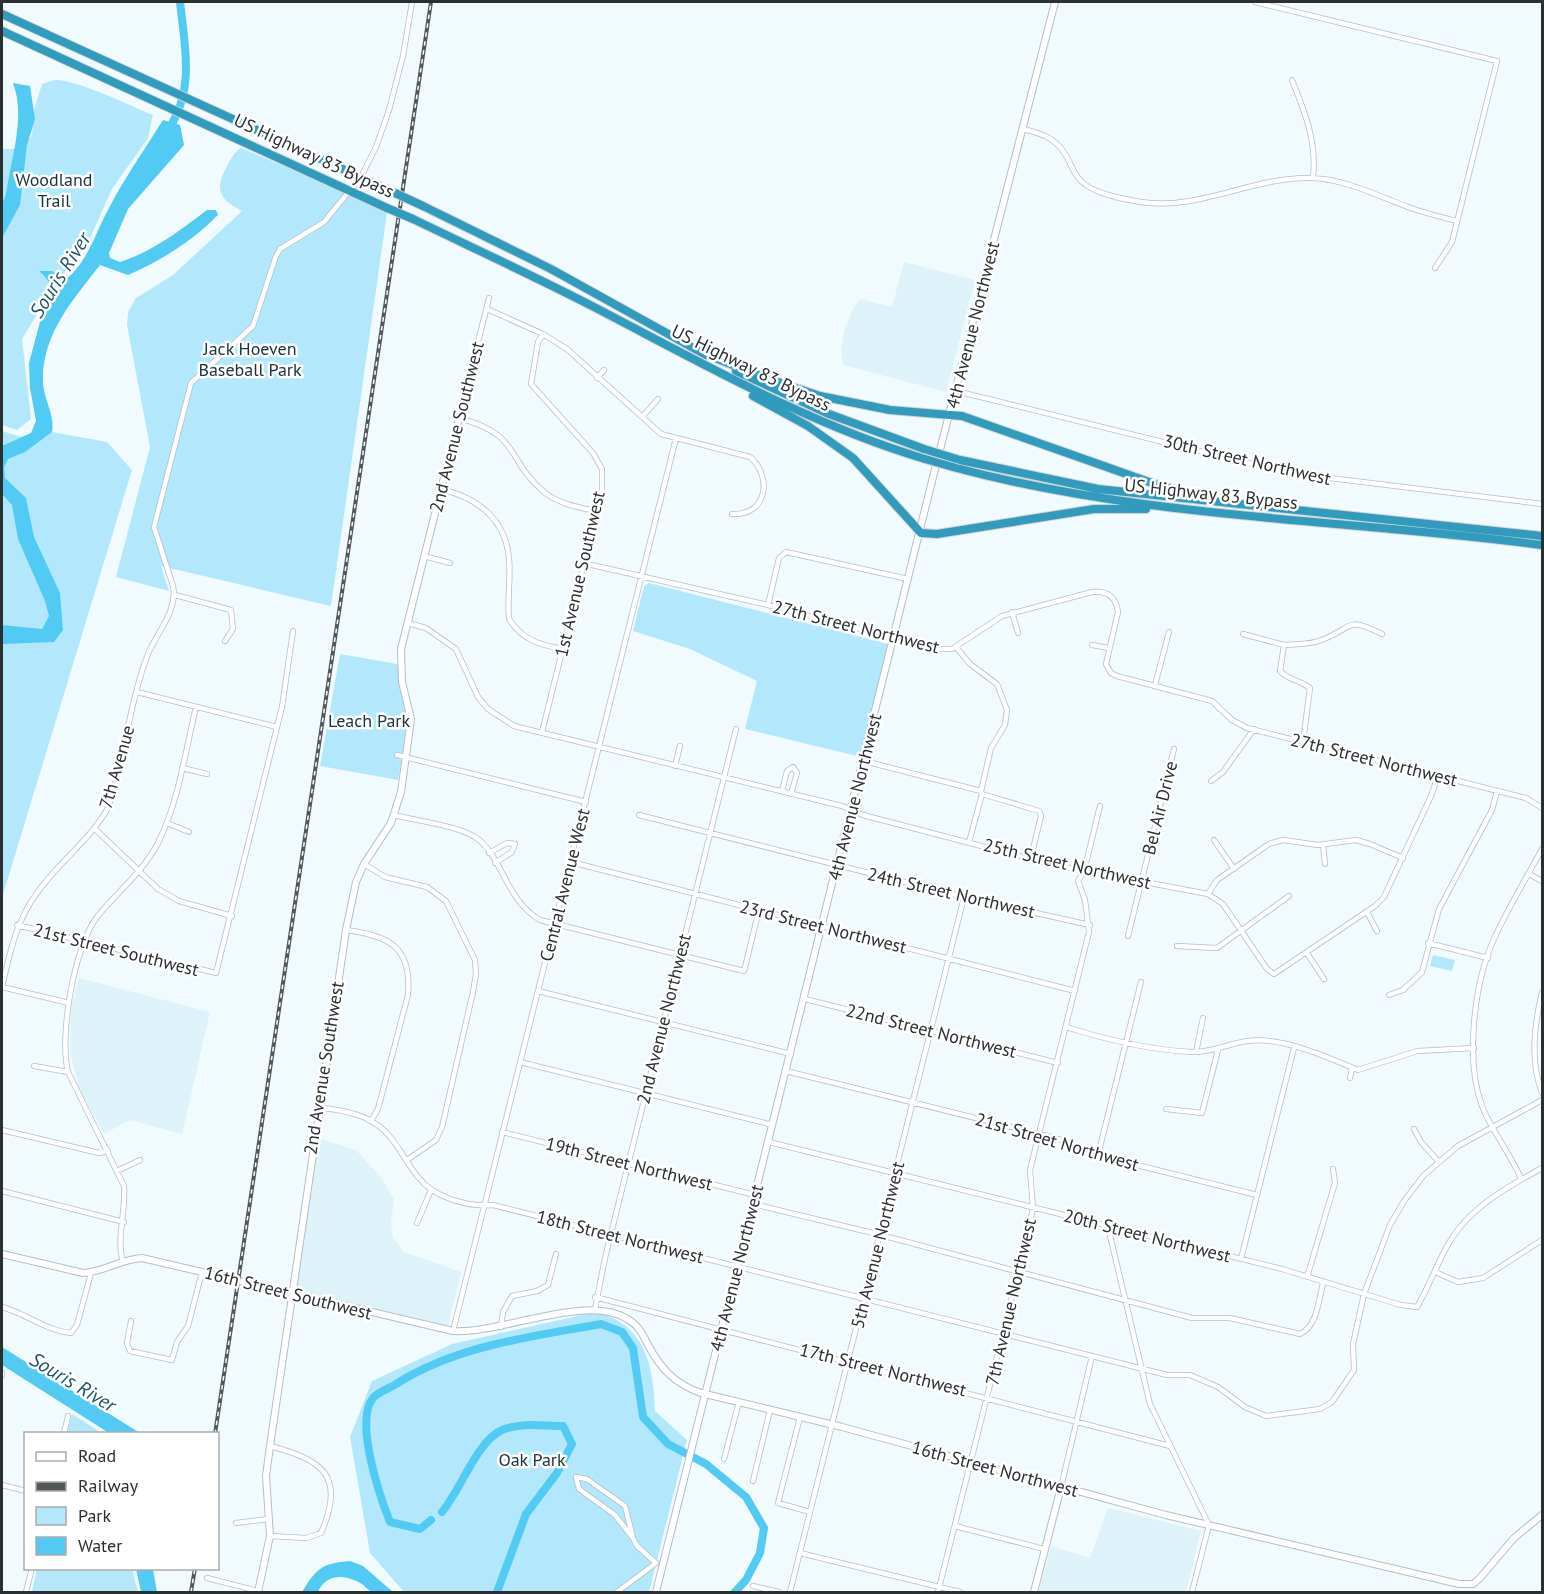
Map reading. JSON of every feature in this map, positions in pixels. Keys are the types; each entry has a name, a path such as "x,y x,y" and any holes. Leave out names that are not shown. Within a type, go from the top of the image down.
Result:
{"highway":[{"name":"US Highway 83 Bypass","path":"2,14 361,177 541,263 703,353 789,397 924,449 960,460 1098,489 1542,536"},
{"name":"US Highway 83 Bypass","path":"2,31 542,280 734,381 846,432 925,459 997,479 1099,498 1542,545"},
{"path":"703,353 767,379 820,396 890,410 951,414 1174,490 1242,505"},
{"path":"734,381 740,389 808,426 853,458 921,533 937,534 1104,508 1228,513"}],"street":[{"path":"225,641 234,620 231,610 175,595 154,527 191,383 253,326 258,317 272,263 280,249 324,222 361,177 379,139 391,101 403,56 412,2"},
{"name":"4th Avenue Northwest","path":"656,1593 1055,2"},
{"path":"1255,2 1497,61 1449,249 1435,268"},
{"path":"1292,80 1310,124 1315,155 1313,178"},
{"path":"1023,129 1043,134 1059,144 1077,175 1089,187 1140,202 1180,203 1278,182 1313,178 1372,192 1410,208 1456,221"},
{"name":"2nd Avenue Southwest","path":"258,1592 270,1536 266,1476 318,1107 346,930 356,882 369,851 394,814 401,792 411,719 400,666 424,556 489,298"},
{"path":"487,309 543,334 567,349 661,434 742,454 757,464 765,482 761,501 747,513 732,514"},
{"name":"1st Avenue Southwest","path":"542,732 602,491 602,469 593,453 531,384 538,342 543,334"},
{"path":"597,378 604,370"},
{"name":"30th Street Northwest","path":"957,391 1289,473 1542,504"},
{"path":"642,417 658,399"},
{"path":"459,418 480,424 502,437 530,477 556,500 596,512"},
{"name":"Central Avenue West","path":"453,1331 676,438"},
{"path":"441,489 467,496 477,503 502,534 509,560 507,604 509,619 514,627 526,639 539,645 563,649"},
{"path":"768,605 779,558 783,553 791,552 909,579"},
{"path":"424,556 450,563"},
{"name":"27th Street Northwest","path":"583,563 768,605 936,649 956,647 1002,616 1012,612 1096,591 1113,597 1117,604 1118,612 1108,648"},
{"name":"7th Avenue","path":"2,987 17,926 37,892 94,828 108,808 146,660 172,607 175,595"},
{"path":"1012,612 1018,633"},
{"name":"25th Street Northwest","path":"408,623 426,628 456,649 478,697 488,709 514,726 782,791 1026,858 1208,894 1223,904 1243,930 1267,969 1274,974 1307,953"},
{"path":"1243,634 1284,645 1323,640 1353,623 1361,623 1382,634"},
{"path":"94,828 158,889 179,902 232,916 277,727 293,631"},
{"path":"1092,645 1108,648 1106,664 1111,673 1155,685 1169,632"},
{"path":"1284,645 1280,671 1286,677 1301,680 1310,688 1304,742"},
{"path":"956,647 970,664 997,684 1007,710 1005,724 991,748 969,842"},
{"name":"27th Street Northwest","path":"1155,685 1212,701 1239,725 1526,798 1542,808"},
{"path":"137,692 277,727"},
{"path":"123,1262 120,1245 124,1222 124,1186 68,1072 64,1038 69,1003 84,943 95,919 147,862 167,823 196,707"},
{"name":"2nd Avenue Northwest","path":"594,1309 595,1297 736,729"},
{"path":"1211,781 1218,777 1254,729"},
{"path":"675,766 680,746"},
{"name":"Bel Air Drive","path":"1128,936 1174,749"},
{"path":"397,755 586,802"},
{"path":"864,761 981,792 1039,811 1041,816 1033,849 1026,858"},
{"path":"782,791 787,771 793,767 797,773 791,794"},
{"path":"182,768 207,774"},
{"path":"1324,980 1307,953 1367,912 1384,897 1438,776"},
{"path":"1389,995 1403,990 1418,977 1439,909 1492,810 1497,791"},
{"name":"7th Avenue Northwest","path":"938,1590 1019,1272 1032,1208 1030,1170 1090,925 1078,881 1084,871 1100,806"},
{"path":"394,814 474,837 489,853 526,912 540,920 744,971 759,910"},
{"name":"24th Street Northwest","path":"639,815 963,897 1090,925"},
{"path":"167,823 189,832"},
{"path":"1214,840 1234,869"},
{"path":"1208,894 1217,880 1269,844 1283,840 1323,845 1356,840 1370,843 1403,858"},
{"path":"489,853 507,843 515,844 512,852 495,863"},
{"path":"1323,845 1325,864"},
{"path":"1521,1179 1491,1126 1482,1105 1474,1048 1478,999 1494,940 1542,849"},
{"name":"23rd Street Northwest","path":"571,862 1075,991"},
{"path":"364,864 385,876 436,892 446,901 475,960 476,974 473,992 442,1127 436,1140 407,1160"},
{"path":"1529,874 1542,881"},
{"path":"1178,946 1188,945 1213,949 1290,896"},
{"name":"5th Avenue Northwest","path":"790,1593 963,897"},
{"path":"1367,912 1377,931"},
{"name":"21st Street Southwest","path":"17,926 216,973 232,916"},
{"path":"346,930 388,940 406,960 409,976 408,995 381,1100 371,1121"},
{"path":"1428,943 1488,958"},
{"path":"1098,1155 1141,982"},
{"path":"2,987 69,1003"},
{"path":"538,991 791,1054"},
{"path":"1542,993 1534,1046 1535,1064 1542,1093"},
{"name":"22nd Street Northwest","path":"805,999 1058,1063"},
{"path":"1196,1052 1203,1018"},
{"path":"1066,1027 1126,1043 1196,1052 1218,1050 1247,1041 1261,1041 1334,1058 1358,1070 1417,1051 1474,1048"},
{"path":"1241,1259 1294,1048"},
{"path":"1166,1109 1202,1113 1218,1050"},
{"path":"520,1062 773,1125"},
{"path":"34,1066 68,1072"},
{"path":"1350,1078 1352,1068"},
{"name":"21st Street Northwest","path":"786,1071 1040,1134 1065,1141 1098,1155 1257,1195"},
{"name":"18th Street Northwest","path":"431,1190 451,1198 493,1205 1167,1375 1190,1375 1218,1387 1245,1407 1266,1416 1320,1409 1332,1402 1354,1370 1353,1344 1364,1294 1390,1225 1424,1175 1491,1126 1542,1100"},
{"path":"318,1107 348,1112 371,1121 384,1130 417,1176 431,1190 417,1223"},
{"path":"1414,1129 1421,1143 1439,1162"},
{"path":"2,1130 99,1153 108,1151"},
{"name":"19th Street Northwest","path":"502,1132 755,1196"},
{"name":"20th Street Northwest","path":"769,1142 1241,1259 1417,1307 1435,1272"},
{"path":"117,1170 140,1160"},
{"path":"1542,1168 1521,1179 1480,1207 1463,1224 1447,1247 1435,1272 1458,1282 1483,1278 1542,1240"},
{"path":"1307,1277 1335,1183 1333,1169"},
{"path":"2,1191 124,1222"},
{"path":"753,1204 881,1234 1192,1318 1230,1318 1300,1334 1307,1331 1312,1323 1323,1283"},
{"path":"1108,1227 1150,1404 1209,1524 1192,1593"},
{"path":"2,1254 75,1272 91,1273 77,1325 71,1333 59,1332 32,1317 2,1307"},
{"path":"501,1327 503,1312 512,1296 537,1292 548,1285 556,1254"},
{"name":"16th Street Southwest","path":"91,1273 142,1258 291,1295 453,1331"},
{"path":"131,1321 128,1348 172,1360 177,1342 188,1326 202,1272"},
{"name":"17th Street Northwest","path":"595,1297 1077,1420 1170,1446"},
{"name":"16th Street Northwest","path":"453,1331 477,1331 594,1309 616,1312 634,1323 665,1372 682,1385 706,1395 832,1425 1061,1487 1378,1567 1467,1585 1479,1579 1514,1538 1542,1515"},
{"path":"1034,1593 1092,1356"},
{"path":"724,1459 739,1402"},
{"path":"753,1481 770,1410"},
{"path":"64,1432 68,1416"},
{"path":"800,1417 778,1503 810,1512"},
{"path":"270,1446 311,1459 318,1465 332,1494 332,1509 321,1533 306,1538 270,1536"},
{"path":"633,1538 625,1506 587,1479 576,1477 579,1489 615,1515 637,1546 663,1568"},
{"path":"2,1485 24,1490"},
{"path":"236,1523 269,1519"},
{"path":"955,1526 1044,1549"},
{"path":"800,1552 938,1590 960,1593"},
{"path":"617,1593 656,1563"},
{"path":"26,1593 32,1570"},
{"path":"207,1578 258,1592"},
{"path":"753,1586 779,1593"}],"shaded area":[{"path":"904,262 975,280 946,392 843,365 841,350 845,328 853,309 860,299 892,307"},
{"path":"79,978 210,1012 182,1134 130,1120 104,1134 79,1088 70,1053 71,1009"},
{"path":"317,1138 356,1150 380,1176 394,1199 391,1223 393,1238 404,1252 461,1272 448,1326 296,1290"},
{"path":"1108,1508 1201,1531 1186,1592 1039,1592 1051,1546 1090,1558"}],"green space":[{"name":"Woodland Trail","path":"55,80 90,88 153,115 148,138 112,189 91,236 48,296 22,339 31,419 17,430 2,425 2,149 21,149 32,135 34,110 42,84"},
{"name":"Jack Hoeven Baseball Park","path":"241,148 342,190 387,213 331,606 161,566 169,591 116,577 150,447 127,325 128,312 136,298 173,275 242,211 224,198 220,188 227,166"},
{"path":"2,431 24,438 52,432 107,442 132,470 2,898"},
{"path":"649,583 888,644 861,757 745,729 757,681 690,649 633,631 644,586"},
{"name":"Leach Park","path":"340,654 397,664 409,719 398,780 320,766"},
{"path":"1433,955 1455,960 1452,971 1430,966"},
{"name":"Oak Park","path":"595,1312 612,1318 636,1336 649,1363 655,1411 687,1440 649,1592 404,1592 370,1553 350,1437 372,1381 452,1344"},
{"path":"72,1414 100,1432 67,1432"},
{"path":"37,1570 132,1570 138,1592 32,1592"}],"water":[{"path":"13,83 30,86 35,119 27,145 20,205 2,238 2,204 6,194 18,124 17,96"},
{"path":"163,120 180,125 184,145 128,209 109,253 110,258 120,262 132,258 176,233 207,210 216,210 218,215 176,250 128,275 100,265 70,305 53,334 47,349 43,383 52,420 52,432 25,452 8,459 4,467 5,478 26,498 34,537 60,593 63,630 54,642 2,644 2,625 42,629 49,616 45,601 18,539 12,505 2,494 2,446 31,433 36,421 30,388 29,363 40,322 58,292 39,271 52,271 66,279 74,272 86,255 122,185"},
{"path":"2,1347 138,1432 107,1432 2,1365"},
{"path":"350,1561 363,1566 393,1592 372,1592 350,1578 337,1577 326,1581 318,1592 302,1592 311,1578 321,1569 333,1563"},
{"path":"136,1570 153,1570 157,1592 141,1592"}],"waterway":[{"name":"Souris River","path":"168,130 182,99 185,84 186,52 180,2"},
{"path":"431,1520 420,1529 390,1522 375,1478 367,1441 368,1409 373,1398 420,1371 469,1351 521,1338 601,1324 622,1332 633,1348 643,1417 668,1444 706,1464 746,1497 764,1528 760,1553 746,1580 735,1592"},
{"path":"442,1512 477,1455 493,1436 502,1430 517,1426 563,1426 572,1444 557,1473 526,1514 497,1592"}],"railway":[{"path":"215,1432 431,2"},
{"path":"191,1592 195,1570"}]}
